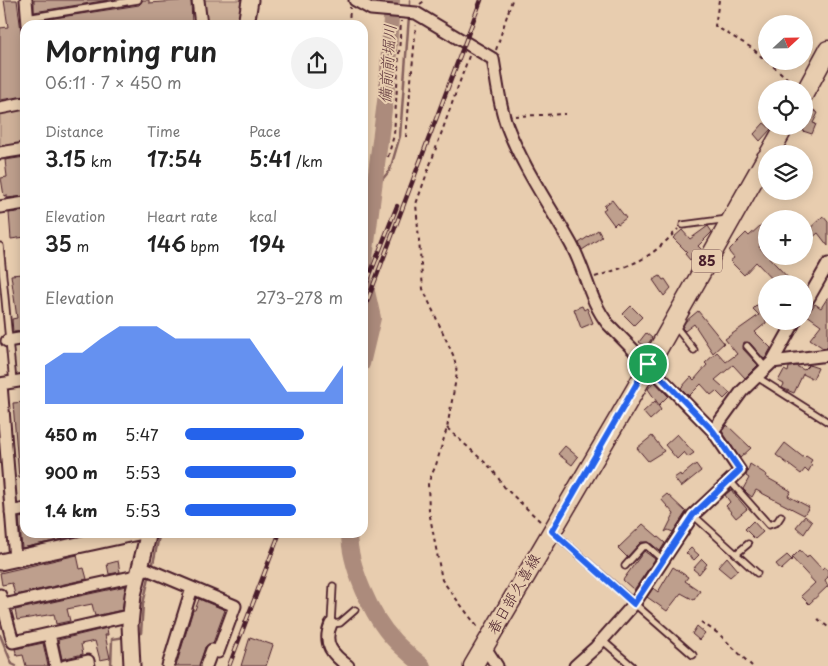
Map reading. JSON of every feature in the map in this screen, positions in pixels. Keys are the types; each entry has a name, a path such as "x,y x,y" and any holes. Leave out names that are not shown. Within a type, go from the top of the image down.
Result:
{"main road":[{"path":"812,80 828,50"},
{"name":"春日部久喜線","path":"473,666 758,172"}],"street":[{"path":"26,0 28,20"},
{"path":"198,0 200,20"},
{"path":"247,20 250,0"},
{"path":"355,0 371,9 407,12 493,59 504,116 556,220 571,244 595,307 601,316 713,431 740,470 693,515 634,604 602,640 575,666"},
{"path":"0,108 20,104"},
{"path":"0,153 20,149"},
{"path":"0,207 20,203"},
{"path":"813,290 828,264"},
{"path":"713,431 742,391 769,365 790,330"},
{"path":"7,341 20,339"},
{"path":"769,365 828,355"},
{"path":"15,559 5,384 20,381"},
{"path":"11,512 20,510"},
{"path":"0,562 111,538"},
{"path":"132,666 130,626 134,594 149,538"},
{"path":"132,615 13,642 1,600 141,571 192,588 235,606 218,652 212,650 206,666"},
{"path":"168,666 192,588"},
{"path":"331,624 328,647 332,653 348,666"},
{"path":"49,634 56,666"},
{"path":"486,643 497,666"},
{"path":"65,666 88,661 89,666"}],"lane":[{"path":"33,20 138,0"},
{"path":"683,225 731,218"},
{"path":"0,246 7,341 5,384"},
{"path":"672,322 694,350"},
{"path":"747,346 769,365"},
{"path":"757,376 828,422"},
{"path":"729,480 769,525 777,522 781,516"},
{"path":"693,515 757,573"},
{"path":"552,531 693,655"},
{"path":"736,554 748,544"},
{"path":"625,566 642,547 647,546 663,560"},
{"path":"332,586 331,624 340,623 355,610"},
{"path":"602,640 632,666"}],"path":[{"path":"349,20 350,0"},
{"path":"493,59 512,0"},
{"path":"718,0 715,26 758,55"},
{"path":"406,137 407,12"},
{"path":"388,157 394,135 407,12"},
{"path":"472,46 416,204 423,289 456,364 456,381 447,428 427,491 442,580 486,643"},
{"path":"778,70 789,80"},
{"path":"504,116 565,114"},
{"path":"586,280 639,263 657,251 683,225"},
{"path":"447,428 492,469 505,488 552,531"},
{"path":"818,619 828,627"},
{"path":"701,622 720,634 752,666"}],"shaded area":[{"path":"198,0 250,0 247,20 200,20"},
{"path":"20,104 20,150 0,153 0,108"}],"building":[{"path":"4,0 17,0 20,23 20,97 0,100 0,28 8,27"},
{"path":"34,0 109,0 34,12"},
{"path":"143,0 149,0 149,3 191,0 192,20 42,20 139,5"},
{"path":"813,110 818,113 813,123"},
{"path":"758,130 758,135 766,135 760,141 754,134"},
{"path":"20,158 20,197 7,198 7,195 4,196 1,178 7,177 5,160"},
{"path":"612,200 626,218 614,225 603,210 606,208 604,206"},
{"path":"20,212 20,238 11,239 9,213"},
{"path":"823,216 828,222 828,246 818,233 813,237 813,225"},
{"path":"708,226 712,232 698,246 702,250 696,261 692,258 690,260 685,254 687,252 673,238 682,230 690,239"},
{"path":"758,228 758,264 756,262 744,275 730,261 734,258 729,252 746,233 749,236"},
{"path":"598,230 602,237 582,250 579,243"},
{"path":"759,265 776,265 785,275 768,275"},
{"path":"20,274 20,331 13,332 12,319 17,318 11,275"},
{"path":"660,276 663,280 665,279 671,288 664,296 653,280"},
{"path":"828,297 828,348 823,348 810,339 821,325 813,319 813,307 815,304 821,308"},
{"path":"758,304 758,314 753,309"},
{"path":"582,306 584,310 587,308 593,323 581,328 574,309"},
{"path":"631,306 642,317 634,325 623,314"},
{"path":"698,311 724,343 713,353 694,324 685,331 682,328 686,321"},
{"path":"758,316 758,330 755,332 771,348 764,359 750,343 744,342 743,349 758,365 745,378 733,365 715,380 730,393 724,399 716,391 711,395 701,384 689,396 681,388 691,377 694,380 707,365 705,363 717,352 726,362 737,354 725,339"},
{"path":"646,333 652,338 646,347 639,342"},
{"path":"809,365 818,368 813,379 803,374 794,393 782,388 784,384 778,381 784,370 788,372 789,367 796,366 804,370"},
{"path":"654,381 668,396 659,405 648,389"},
{"path":"655,401 661,410 650,420 643,412"},
{"path":"20,402 20,478 19,478 13,403"},
{"path":"727,425 751,448 740,458 722,431"},
{"path":"677,434 694,453 688,457 684,452 677,459 665,445"},
{"path":"652,436 664,451 648,461 637,448"},
{"path":"785,443 804,458 806,456 812,460 810,463 812,465 808,472 805,469 801,474 776,455"},
{"path":"565,446 578,457 572,465 558,454"},
{"path":"696,464 701,471 681,487 674,478 680,474 681,476"},
{"path":"750,464 767,475 766,477 791,491 788,496 809,507 804,515 756,490 752,497 748,494 743,489 749,478 746,476"},
{"path":"731,490 747,509 736,518 726,506 730,502 725,495"},
{"path":"667,494 686,512 673,532 668,530 665,532 674,514 661,499"},
{"path":"805,516 812,522 804,534 796,527"},
{"path":"753,521 763,532 755,539 745,529"},
{"path":"643,524 665,543 660,551 649,542 641,542 627,557 618,548"},
{"path":"21,538 68,538 22,548"},
{"path":"691,548 699,555 694,560 686,553"},
{"path":"800,550 807,558 809,555 822,569 824,567 828,570 828,577 825,580 828,586 809,604 801,596 815,583 792,558"},
{"path":"644,551 655,559 634,590 623,580"},
{"path":"77,555 80,569 84,568 87,579 15,595 12,583 2,585 0,573"},
{"path":"787,555 792,560 781,570 776,564"},
{"path":"727,557 738,570 730,577 718,567"},
{"path":"702,559 707,564 699,574 693,569"},
{"path":"118,561 120,572 109,574 107,564"},
{"path":"673,567 688,577 685,581 700,591 694,600 681,593 667,611 647,597 653,588 658,592"},
{"path":"126,586 122,610 95,616 92,604 67,609 70,621 56,624 54,614 17,620 15,610"},
{"path":"199,599 225,610 213,643 205,647 199,666 176,666 193,610 195,610"},
{"path":"697,626 705,633 699,640 692,634"},
{"path":"107,628 108,635 105,635 110,658 100,660 95,641 81,644 83,654 62,659 58,640"},
{"path":"250,637 273,645 266,666 241,666"},
{"path":"43,643 48,666 26,666 23,655 17,656 15,649"}],"waterway":[{"name":"備前前堀川","path":"368,235 387,86 392,0"},
{"path":"410,0 410,8"},
{"path":"372,192 390,170 400,136 409,16"},
{"name":"備前前堀川","path":"368,296 373,318 368,339"},
{"path":"152,568 159,538"},
{"name":"備前前堀川","path":"349,538 357,574 377,618 394,640 423,666"},
{"path":"135,634 141,633 143,604 150,573"},
{"path":"0,635 12,664 16,666"},
{"path":"111,666 112,639 125,637"}],"railway":[{"path":"368,299 481,0"},
{"path":"368,280 397,206"},
{"path":"229,666 278,538"}],"route":[{"path":"648,364 713,431 740,470 693,515 634,604 552,531 635,390 648,364"}]}
